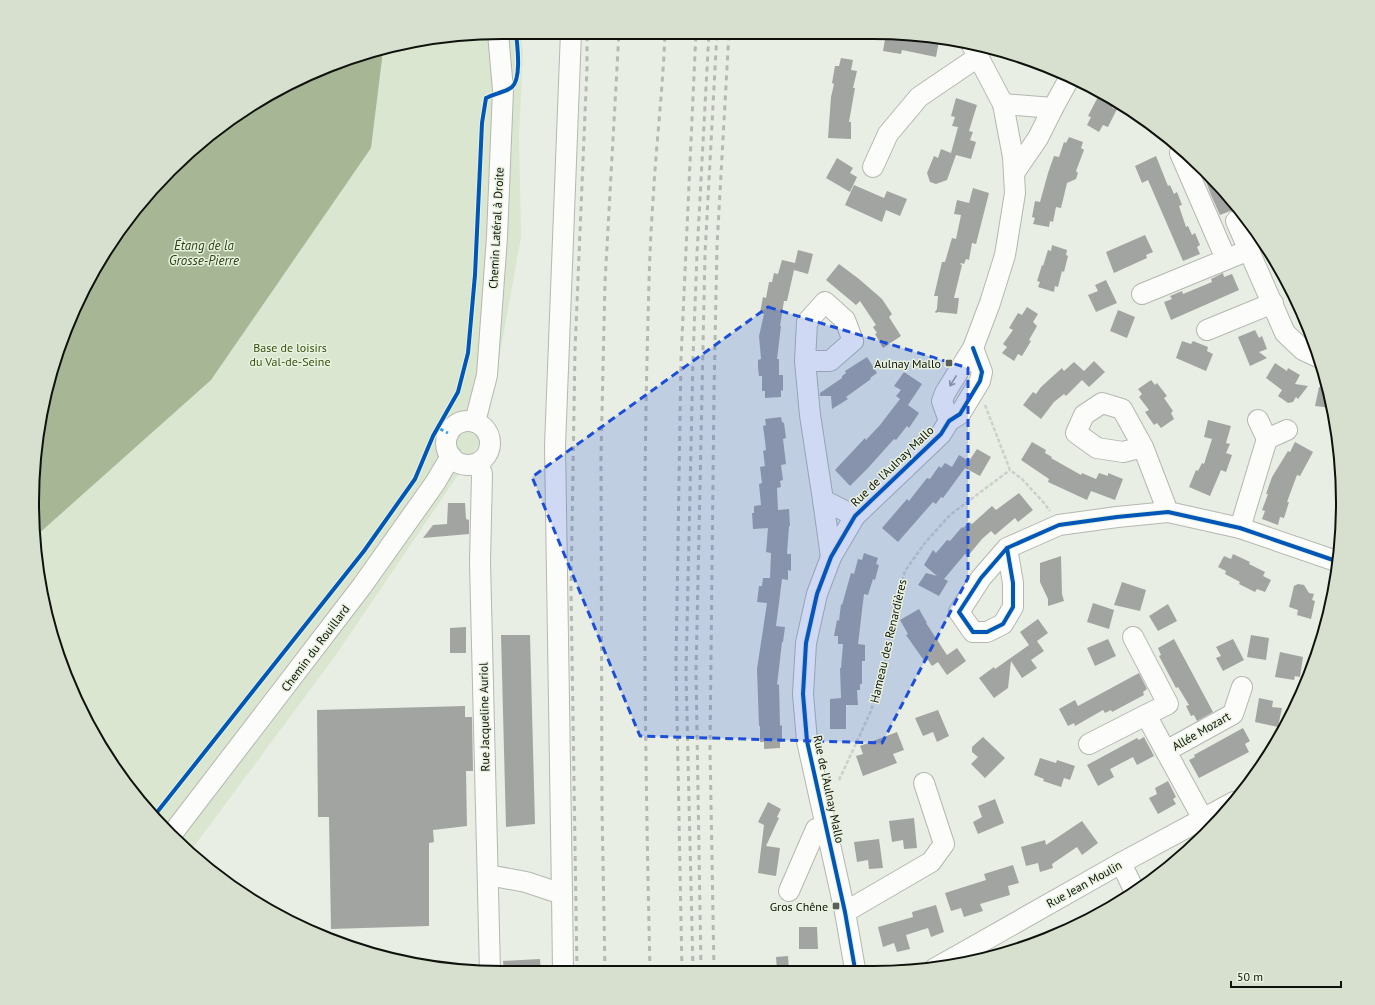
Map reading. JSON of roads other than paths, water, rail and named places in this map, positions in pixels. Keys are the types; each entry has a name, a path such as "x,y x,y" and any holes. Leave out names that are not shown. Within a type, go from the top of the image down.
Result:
{"street":[{"name":"Chemin Latéral à Droite","path":"475,422 486,375 497,237 503,90 499,39"},
{"path":"563,966 555,446 571,39"},
{"path":"873,167 888,134 919,97 975,51"},
{"name":"Rue de l'Aulnay Mallo","path":"854,966 845,912 807,741 803,694 806,643 817,594 831,557 855,516 941,434 949,421 942,401 945,393 973,348 990,303 1005,255 1015,193 1013,157 1003,104 975,51"},
{"path":"1014,173 1038,138 1067,82"},
{"path":"1003,104 1053,108"},
{"path":"1182,158 1226,259"},
{"path":"1214,231 1240,220"},
{"path":"1242,223 1249,250 1285,333 1303,350 1311,353"},
{"path":"1142,294 1249,250"},
{"path":"1207,330 1273,303"},
{"path":"805,361 810,415 831,557"},
{"path":"1240,528 1267,439 1258,420"},
{"path":"460,422 475,422 485,428 488,433 490,440 488,453 478,462 468,465 459,463 451,456 446,443 447,436 450,430 460,422"},
{"path":"1267,439 1287,430"},
{"path":"1144,447 1168,512"},
{"name":"Chemin du Rouillard","path":"175,830 362,586 435,483 451,456"},
{"name":"Rue Jacqueline Auriol","path":"478,462 482,474 480,562 490,966"},
{"path":"823,500 855,516"},
{"path":"1007,548 1059,525 1168,512 1240,528 1332,560"},
{"path":"1089,744 1168,704 1133,637"},
{"name":"Allée Mozart","path":"1166,751 1233,714 1242,687"},
{"name":"Allée Mozart","path":"1146,715 1202,819"},
{"path":"845,912 931,862 944,844 924,783"},
{"name":"Rue Jean Moulin","path":"952,959 1121,863 1219,810"},
{"path":"789,891 816,829 826,826"},
{"path":"1121,863 1132,886"},
{"path":"488,875 526,882 562,894"}],"water":[{"name":"Étang de la Grosse-Pierre","path":"382,55 371,148 211,380 40,532 40,472 43,442 55,383 74,325 87,297 117,245 154,197 175,175 197,154 245,117 297,87 325,74"}],"railway":[{"path":"577,966 571,591 575,350 587,39"},
{"path":"605,966 602,809 601,456 605,282 619,39"},
{"path":"650,966 645,645 646,400 651,231 665,39"},
{"path":"682,966 676,664 681,359 696,39"},
{"path":"693,966 686,673 693,358 709,39"},
{"path":"701,966 696,672 705,254 717,39"},
{"path":"714,966 710,748 714,392 717,246 729,39"}],"place":[{"name":"Aulnay Mallo","path":"949,363"},
{"name":"Gros Chêne","path":"836,906"}],"park label":[{"name":"Base de loisirs du Val-de-Seine","path":"290,354"}]}
